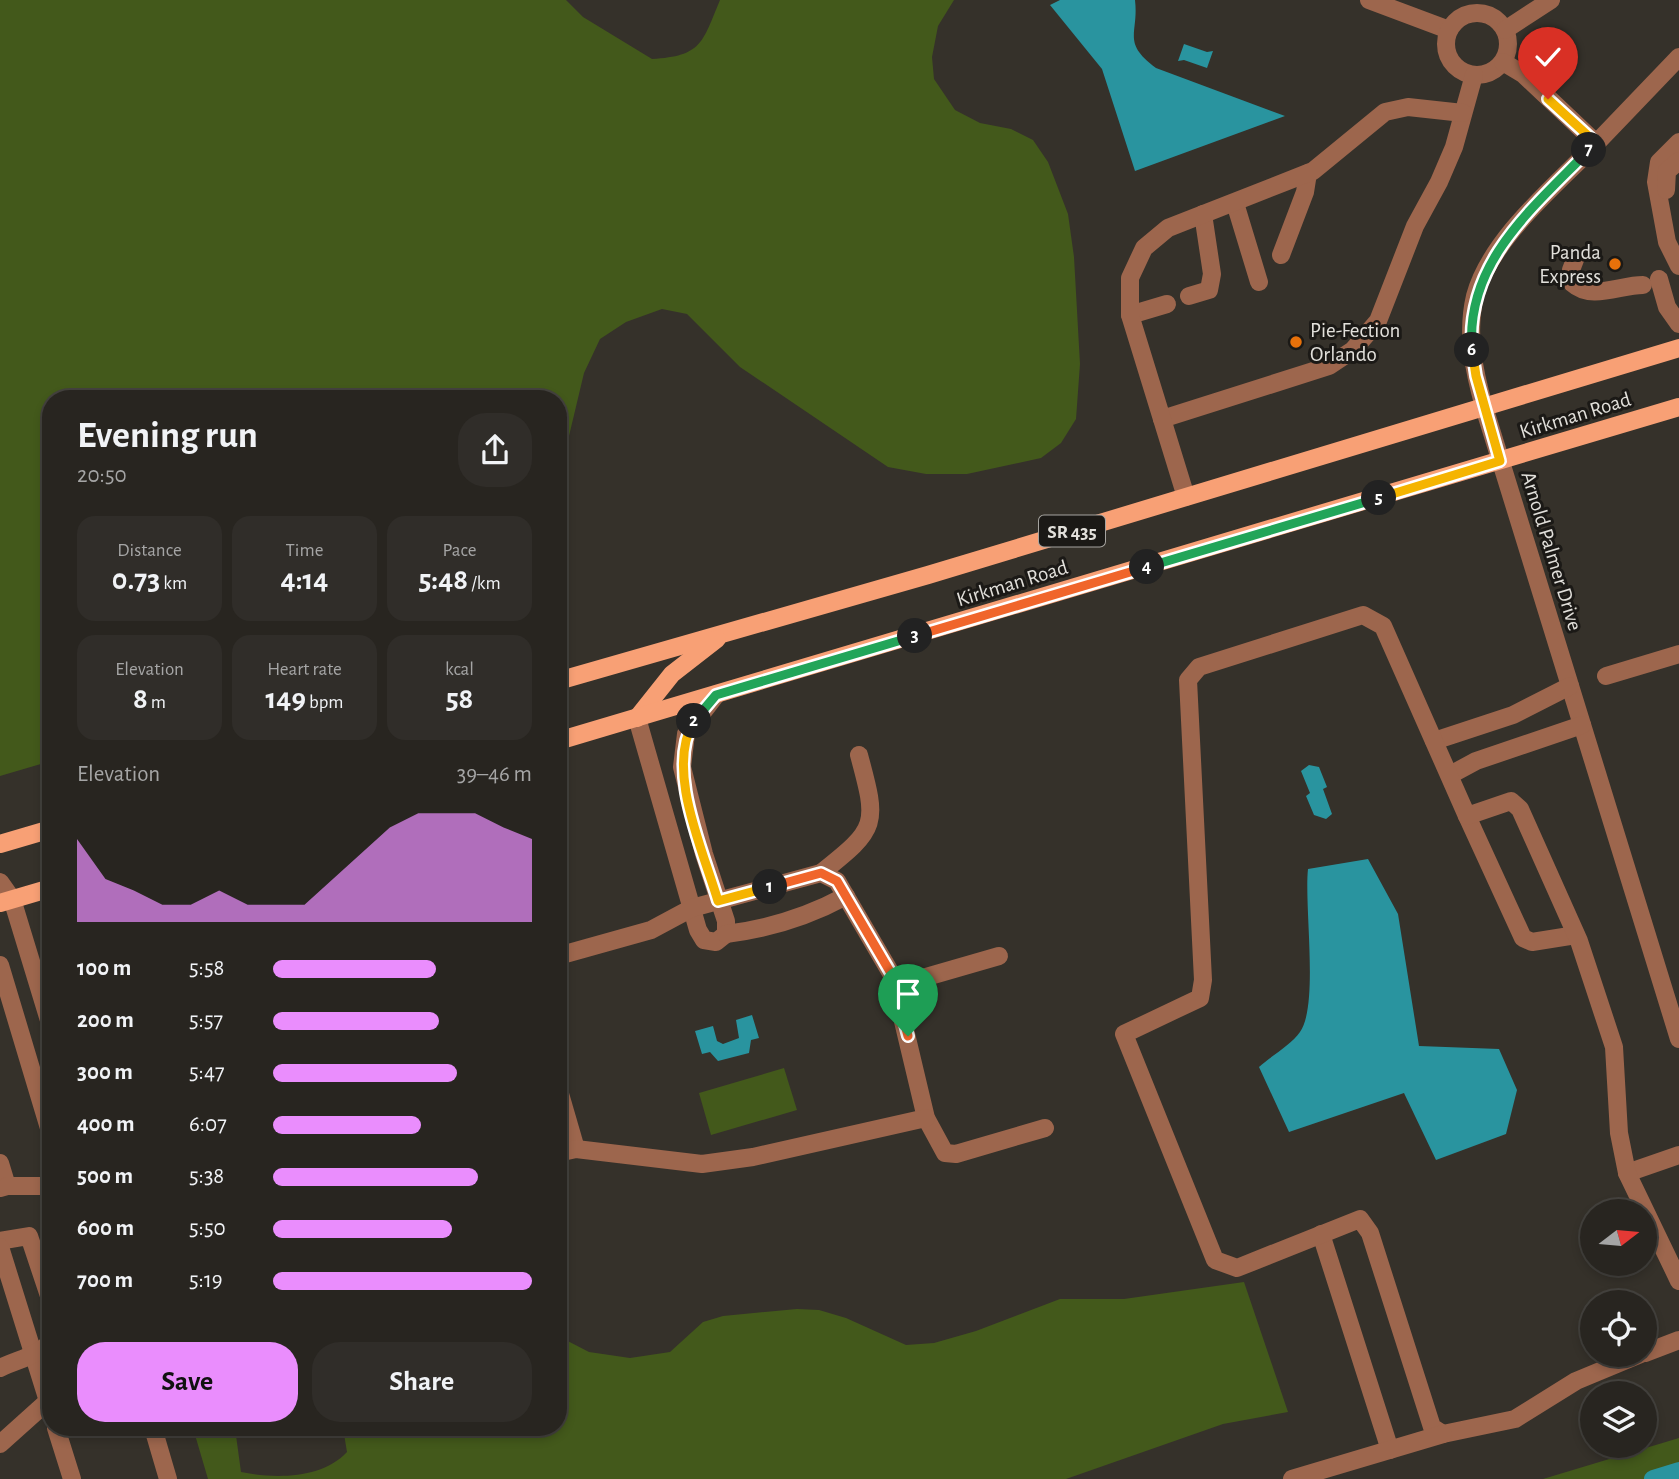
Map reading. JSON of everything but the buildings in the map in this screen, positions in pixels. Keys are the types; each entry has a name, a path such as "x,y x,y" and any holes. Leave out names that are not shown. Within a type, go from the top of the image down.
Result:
{"main road":[{"name":"Kirkman Road","path":"567,678 1186,497 1679,348"},
{"name":"Kirkman Road","path":"567,738 1679,407"},
{"path":"637,718 672,674 725,633"},
{"path":"0,844 42,832"},
{"path":"6,901 42,891"}],"street":[{"path":"1369,0 1449,30"},
{"path":"1505,30 1551,0"},
{"path":"1479,13 1490,15 1505,30 1508,41 1503,62 1485,74 1464,72 1449,57 1446,47 1449,30 1458,19 1479,13"},
{"name":"Arnold Palmer Drive","path":"1679,57 1522,220 1481,282 1471,325 1476,376 1500,461 1679,1039"},
{"path":"1503,62 1523,74 1596,143"},
{"path":"1162,419 1329,366 1353,350 1378,321 1415,226 1454,147 1474,75"},
{"path":"1186,497 1130,315 1130,278 1144,248 1168,228 1308,173 1363,133 1385,112 1408,107 1462,113"},
{"path":"1678,261 1667,242 1656,182 1658,162 1679,142"},
{"path":"1678,261 1665,186 1667,171 1679,161"},
{"path":"1281,255 1305,192 1308,173"},
{"path":"1235,203 1259,282"},
{"path":"1189,296 1209,290 1203,214"},
{"path":"1576,257 1571,270 1572,283 1582,292 1595,293 1623,285 1651,282 1679,324"},
{"path":"1130,315 1167,304"},
{"path":"1443,1434 1432,1427 1370,1233 1360,1219 1237,1268 1215,1259 1124,1034 1200,998 1203,980 1188,680 1199,667 1363,615 1383,626 1523,937 1532,942 1576,935"},
{"path":"1606,676 1679,654"},
{"path":"1434,741 1513,715 1570,686"},
{"path":"716,695 686,734 682,767 718,901 726,921 726,934"},
{"path":"637,718 692,908 704,940 716,942 726,934 753,931 822,909 846,896"},
{"path":"1450,775 1476,761 1582,725"},
{"path":"567,953 651,930 692,908 821,873 859,844 869,828 872,803 859,755"},
{"path":"1467,816 1511,801 1520,809 1576,935 1614,1047 1619,1133 1628,1173 1679,1282"},
{"path":"821,873 837,881 892,975 926,1118 945,1153 956,1154 1045,1128"},
{"path":"0,881 42,1002"},
{"path":"895,986 999,956"},
{"path":"0,965 42,1105"},
{"path":"567,1118 576,1149"},
{"path":"567,1151 576,1149 702,1164 753,1157 926,1118"},
{"path":"1628,1173 1679,1155"},
{"path":"0,1163 4,1187 42,1185"},
{"path":"1321,1234 1390,1450"},
{"path":"0,1241 29,1237 42,1275"},
{"path":"0,1247 42,1380"},
{"path":"1657,1349 1679,1340"},
{"path":"0,1368 19,1359 34,1357 42,1350"},
{"path":"1292,1479 1443,1434 1515,1419 1576,1381 1611,1367"},
{"path":"0,1444 42,1410"},
{"path":"59,1436 72,1479"},
{"path":"155,1436 168,1479"}],"green space":[{"path":"0,0 566,0 583,17 652,59 681,55 698,44 709,27 720,0 954,0 938,26 932,57 934,79 955,110 980,123 1011,129 1033,140 1048,162 1068,214 1074,257 1080,364 1076,419 1061,443 1041,458 967,474 926,474 888,467 740,367 687,314 662,309 626,322 600,339 584,373 567,444 567,390 42,390 42,764 0,776"},
{"path":"784,1068 797,1110 711,1135 699,1093"},
{"path":"1244,1282 1288,1412 1223,1424 1066,1479 208,1479 195,1436 236,1436 241,1472 283,1476 311,1472 337,1461 347,1452 344,1436 567,1436 567,1341 589,1352 630,1358 670,1352 703,1322 723,1316 797,1309 819,1310 846,1318 906,1345 934,1343 976,1331 1060,1299 1124,1299"},
{"path":"1679,1438 1679,1479 1543,1479 1613,1458 1657,1458 1657,1445"}],"water":[{"path":"1060,0 1135,0 1135,44 1145,59 1156,68 1285,116 1135,171 1102,69 1050,5"},
{"path":"1184,44 1207,52 1213,51 1207,68 1184,60 1178,61"},
{"path":"1309,765 1319,767 1327,787 1323,789 1332,814 1326,819 1314,815 1306,796 1310,793 1301,771"},
{"path":"1368,859 1398,914 1419,1046 1499,1049 1517,1090 1506,1134 1436,1160 1404,1093 1289,1132 1259,1067 1296,1037 1306,1019 1310,979 1308,869"},
{"path":"752,1015 759,1038 751,1040 749,1053 718,1061 710,1052 702,1054 695,1031 713,1026 717,1041 723,1044 739,1038 736,1020"}],"waterway":[{"path":"1653,1479 1679,1471"}],"place":[{"name":"Panda Express","path":"1615,264"},
{"name":"Pie-Fection Orlando","path":"1296,342"}],"route":[{"path":"908,1036 892,975 837,881 821,873 718,901 682,767 682,748 693,721 716,695 1500,461 1472,357 1471,325 1476,293 1486,270 1522,220 1596,143 1548,99"}]}
